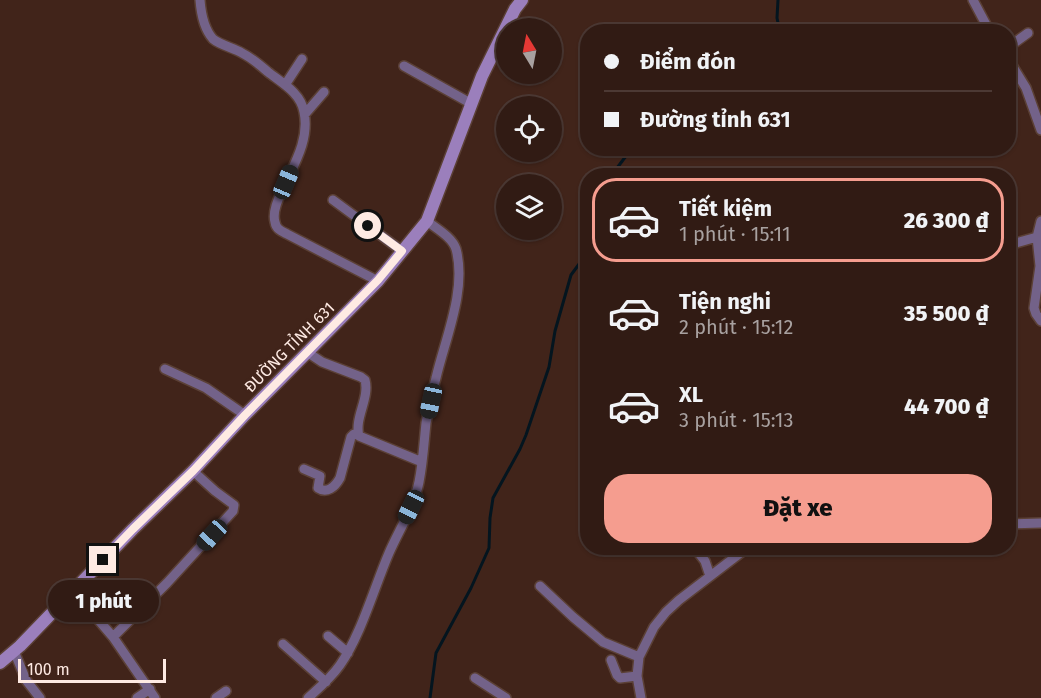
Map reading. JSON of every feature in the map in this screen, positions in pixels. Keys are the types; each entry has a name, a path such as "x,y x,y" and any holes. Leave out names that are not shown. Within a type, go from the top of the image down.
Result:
{"main road":[{"name":"ĐƯỜNG TỈNH 631","path":"0,663 193,471 378,280 427,221 482,76 515,9 522,0"}],"street":[{"path":"200,0 206,28 214,40 255,60 291,90 302,104 305,114 303,142 277,202 274,218 279,230 378,280"},
{"path":"973,0 986,24"},
{"path":"1016,42 1028,33"},
{"path":"285,86 302,58"},
{"path":"404,66 472,104"},
{"path":"1016,72 1026,88 1041,130"},
{"path":"305,114 324,92"},
{"path":"333,200 402,251"},
{"path":"308,698 339,668 348,653 411,507 418,483 427,421 441,356 456,305 459,277 455,246 427,221"},
{"path":"1041,221 1037,237 1040,266 1034,308 1041,321"},
{"path":"1016,243 1037,237"},
{"path":"307,352 322,362 365,380 366,389 359,436 422,462"},
{"path":"165,369 206,388 245,415"},
{"path":"304,469 320,476 318,488 328,490 340,478 351,437 358,433"},
{"path":"113,637 167,583 233,511 234,505 215,492 193,471"},
{"path":"1016,524 1041,523"},
{"path":"700,555 710,576"},
{"path":"641,698 637,676 639,657 654,627 679,600 738,555"},
{"path":"540,586 603,642 639,657"},
{"path":"73,591 113,637 153,694 137,698"},
{"path":"328,636 348,653"},
{"path":"284,644 326,682"},
{"path":"14,651 26,680 40,698"},
{"path":"611,660 620,678 637,676"},
{"path":"475,678 506,698"},
{"path":"216,698 226,691"}],"waterway":[{"path":"778,0 778,24"},
{"path":"617,168 626,156"},
{"path":"430,698 436,653 471,588 489,548 493,498 526,435 549,367 555,331 571,275 580,263"}],"route":[{"path":"103,560 193,471 378,280 402,251 368,226"}]}
